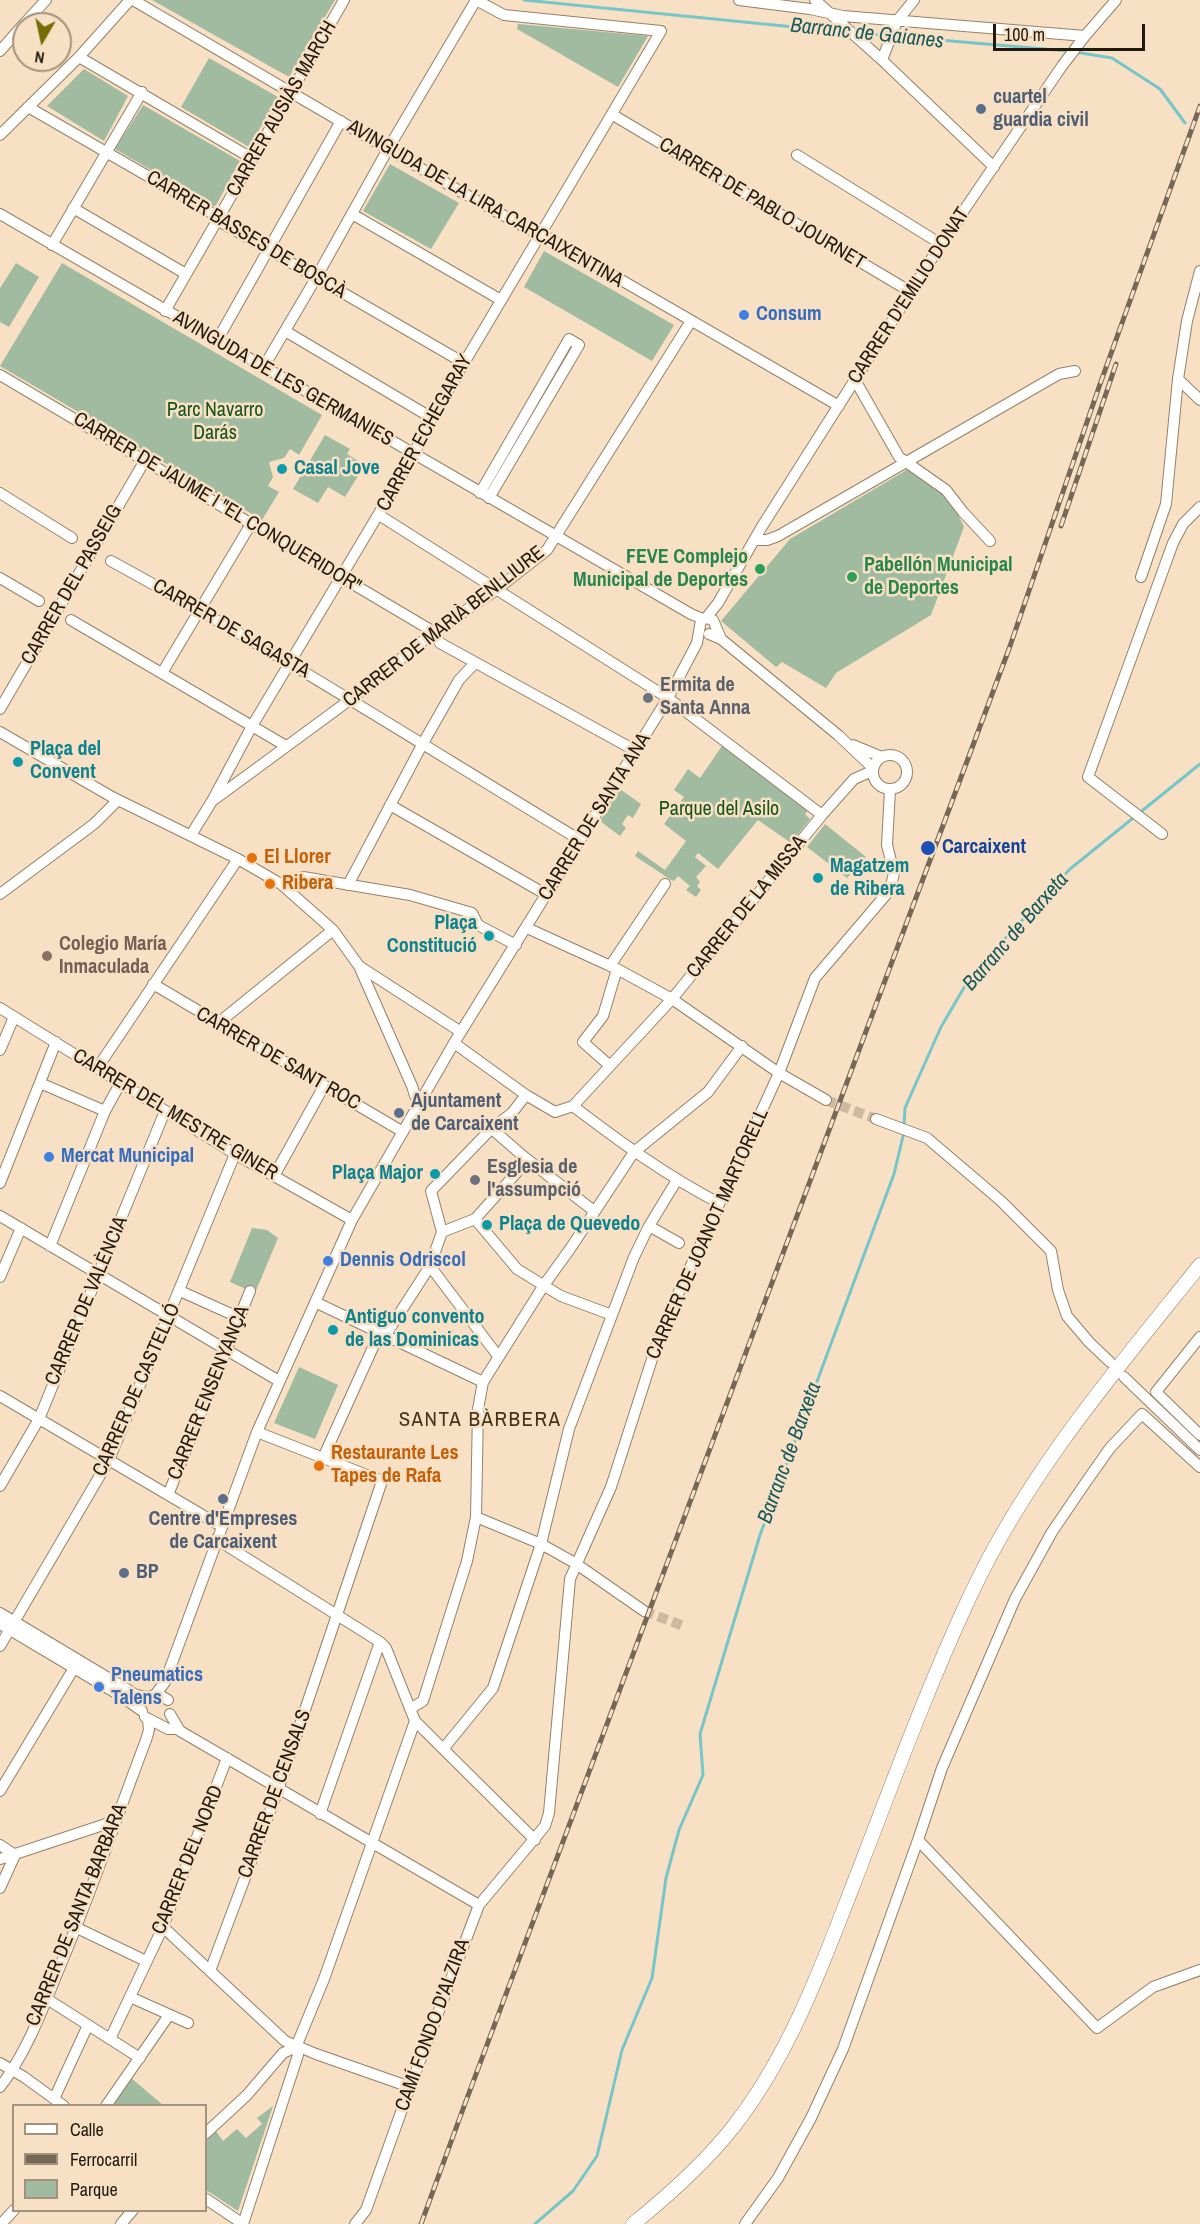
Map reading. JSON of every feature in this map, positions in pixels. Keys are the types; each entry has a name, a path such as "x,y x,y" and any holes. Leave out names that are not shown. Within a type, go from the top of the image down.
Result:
{"main road":[{"path":"633,2224 688,2176 734,2126 776,2064 810,1996 925,1699 972,1592 1016,1511 1076,1420 1200,1265"}],"street":[{"path":"35,12 46,0"},
{"path":"0,135 79,57 131,0"},
{"name":"AVINGUDA DE LA LIRA CARCAIXENTINA","path":"131,0 463,193 838,406"},
{"name":"CARRER AUSIÀS MARCH","path":"165,311 344,0"},
{"path":"264,368 388,149 476,0"},
{"name":"CARRER ECHEGARAY","path":"191,835 252,726 379,516 464,363 661,31 504,15 476,0"},
{"path":"739,0 896,24 1085,36"},
{"path":"815,0 882,60 994,167"},
{"path":"882,60 896,24 914,0"},
{"name":"CARRER D'EMILIO DONAT","path":"707,626 754,540 941,244 1062,66 1116,0"},
{"path":"0,51 12,38"},
{"path":"79,57 253,159"},
{"path":"52,245 142,92"},
{"name":"CARRER BASSES DE BOSCÀ","path":"28,107 219,217 224,224 464,363"},
{"name":"CARRER DE PABLO JOURNET","path":"613,115 911,292"},
{"path":"215,340 219,337 341,121"},
{"path":"797,155 941,244"},
{"path":"73,208 186,274"},
{"name":"AVINGUDA DE LES GERMANIES","path":"0,214 555,535 707,626"},
{"path":"352,214 501,300"},
{"path":"1141,577 1166,504 1187,321 1200,271"},
{"name":"CARRER DE MARIÀ BENLLIURE","path":"212,801 351,699 434,632 496,590 547,550 691,321"},
{"path":"285,331 432,418"},
{"path":"569,339 579,345 484,496 569,339"},
{"path":"754,540 767,540 778,536 1059,374 1075,370"},
{"name":"CARRER DE JAUME I \"EL CONQUERIDOR\"","path":"0,375 434,632 440,643 636,751"},
{"path":"1179,379 1200,400"},
{"path":"855,380 899,457 946,490 990,541"},
{"name":"CARRER DEL PASSEIG","path":"0,709 144,462"},
{"path":"0,493 72,538"},
{"path":"1161,834 1088,777 1173,543 1183,524 1200,507"},
{"path":"379,516 668,698 822,815"},
{"path":"162,673 251,524"},
{"name":"CARRER DE SAGASTA","path":"111,561 200,609 291,663 580,840"},
{"path":"0,578 39,601"},
{"path":"71,620 286,746"},
{"path":"707,626 838,735 873,770"},
{"name":"CARRER DE SANTA ANA","path":"417,1108 454,1043 668,698 707,626"},
{"path":"348,885 459,680 475,663"},
{"path":"0,732 118,800 238,859 281,884 333,930 359,966 412,1086 417,1108 352,1220 257,1432 165,1682 171,1707 156,1719"},
{"path":"838,735 855,746 882,757"},
{"path":"894,755 899,757 907,767 908,772 904,783 895,789 890,790 879,786 873,777 875,763 882,757 894,755"},
{"name":"CARRER DE LA MISSA","path":"573,1106 672,999 854,779 873,770"},
{"name":"CARRER DE JOANOT MARTORELL","path":"535,1840 545,1826 549,1814 570,1578 575,1563 611,1487 661,1330 779,1073 815,978 890,890 894,873 887,845 890,790"},
{"path":"0,894 94,824 118,800"},
{"path":"390,805 547,895"},
{"path":"98,1067 238,859"},
{"path":"281,884 303,877 410,895 472,913 478,925 516,945"},
{"path":"609,1065 583,1042 603,1016 614,968 664,884"},
{"path":"527,928 614,968 672,999 779,1073 826,1100"},
{"path":"217,1024 333,930"},
{"path":"359,966 461,1032"},
{"name":"CARRER DE SANT ROC","path":"153,984 217,1024 404,1132"},
{"name":"CARRER DEL MESTRE GINER","path":"0,1008 98,1067 234,1154 352,1220"},
{"path":"0,1050 14,1017"},
{"path":"0,1183 56,1042"},
{"path":"454,1043 526,1095 555,1112 573,1106 634,1152 677,1180 719,1203"},
{"path":"410,1709 423,1701 467,1561 476,1516 478,1409 483,1382 634,1152 708,1092 742,1046"},
{"path":"412,1086 421,1088 432,1080"},
{"path":"50,1246 105,1111 121,1082"},
{"name":"CARRER DEL MESTRE GINER","path":"40,1083 105,1111"},
{"path":"274,1176 324,1086"},
{"path":"257,1432 323,1458 382,1335 430,1266 442,1232 431,1191 492,1129 512,1113 526,1095"},
{"name":"CARRER DE VALÈNCIA","path":"0,1486 39,1419 165,1111"},
{"path":"876,1119 927,1138 1001,1201 1051,1251 1058,1290 1067,1316 1110,1362"},
{"path":"492,1129 528,1160 594,1210"},
{"name":"CARRER DE CASTELLÓ","path":"0,1646 8,1625 109,1461 234,1154"},
{"path":"442,1232 475,1219 528,1160"},
{"path":"444,1749 493,1689 541,1544 569,1429 634,1257 649,1226 677,1180"},
{"path":"0,1216 170,1315 279,1382"},
{"path":"475,1219 510,1263 561,1296 612,1316"},
{"path":"649,1226 679,1243"},
{"path":"0,1277 21,1228"},
{"path":"430,1266 498,1356"},
{"path":"180,1291 240,1318"},
{"name":"CARRER ENSENYANÇA","path":"168,1495 250,1291"},
{"path":"315,1302 483,1382"},
{"path":"1200,1337 1156,1392 1200,1435"},
{"path":"1124,1377 1200,1450"},
{"path":"0,1396 221,1526"},
{"path":"745,2224 778,2178 811,2118 843,2049 942,1768 1015,1599 1052,1532 1110,1448 1142,1414 1200,1467"},
{"name":"CARRER DE CENSALS","path":"210,1971 278,1790 382,1481 323,1458"},
{"path":"476,1516 541,1544 575,1563 644,1611"},
{"path":"216,1539 380,1642 386,1648 415,1721 535,1840"},
{"path":"0,1614 8,1625 156,1719 168,1729 178,1729 278,1790 478,1905"},
{"path":"8,1625 130,1692 151,1696 162,1695 168,1700"},
{"path":"320,1814 380,1642"},
{"path":"0,1791 74,1668"},
{"name":"CARRER DE SANTA BARBARA","path":"0,2087 13,2070 47,1999 77,1928 115,1821 156,1719 143,1705 165,1682"},
{"path":"207,2200 243,2224 298,2055 296,2047 324,1979 415,1721"},
{"name":"CARRER DEL NORD","path":"110,2039 163,1928 227,1758"},
{"path":"0,1859 115,1821"},
{"name":"CAMÍ FONDO D'ALZIRA","path":"355,2224 366,2210 478,1905 535,1840"},
{"path":"918,1840 1097,2028 1153,1987 1200,1970"},
{"path":"0,1845 15,1855"},
{"path":"0,1888 15,1855"},
{"path":"77,1928 146,1961"},
{"path":"163,1928 285,2041 296,2047 410,2087"},
{"path":"130,1997 188,2023"},
{"path":"47,1999 141,2058"},
{"path":"107,2104 169,2015"},
{"path":"54,2099 88,2025"},
{"path":"207,2132 247,2095 282,2053 296,2047"},
{"path":"0,2063 61,2104"},
{"path":"1,2224 12,2212"},
{"path":"121,2224 132,2212"}],"green space":[{"path":"152,0 335,0 289,77"},
{"path":"518,24 648,36 618,87 517,29"},
{"path":"209,58 278,97 249,147 181,107"},
{"path":"84,69 128,96 104,141 47,106"},
{"path":"143,105 240,161 215,207 115,149"},
{"path":"390,164 459,203 431,249 363,211"},
{"path":"544,251 674,325 652,361 524,287"},
{"path":"16,263 39,277 9,327 0,322 0,288"},
{"name":"Parc Navarro Darás","path":"62,263 322,415 299,455 290,449 284,458 269,462 273,477 268,486 279,492 262,520 0,366"},
{"path":"325,435 350,449 347,454 365,465 345,497 328,487 318,503 293,489"},
{"name":"Pabellón Municipal de Deportes","path":"910,468 948,500 964,527 931,615 836,673 826,688 782,662 776,667 721,621 790,539"},
{"name":"Parque del Asilo","path":"722,746 809,809 805,814 810,819 791,843 758,820 718,869 698,853 695,857 706,866 696,877 700,882 697,886 701,890 696,897 686,890 690,886 678,876 674,881 671,880 635,856 638,851 665,870 686,841 664,824 684,797 674,790 688,769 700,778"},
{"path":"620,789 641,804 633,818 628,815 622,824 626,828 620,836 600,821"},
{"path":"825,824 866,857 847,878 807,847"},
{"path":"252,1228 267,1230 278,1238 255,1293 230,1282"},
{"path":"299,1367 338,1385 315,1439 274,1423"},
{"path":"131,2078 162,2104 112,2104"},
{"path":"273,2106 238,2211 207,2191 207,2140 215,2130 223,2141 237,2129 246,2138 262,2124 257,2118"}],"waterway":[{"name":"Barranc de Gaianes","path":"524,0 844,32"},
{"name":"Barranc de Gaianes","path":"857,33 1068,51"},
{"name":"Barranc de Gaianes","path":"1075,52 1112,58 1160,89 1185,123"},
{"name":"Barranc de Barxeta","path":"904,1125 905,1108 941,1027 972,974 1070,869 1200,764"},
{"name":"Barranc de Barxeta","path":"535,2224 573,2191 597,2156 622,2050 652,1978 666,1878 679,1830 703,1775 700,1734 760,1535 894,1174 904,1132"}],"tunnel":[{"path":"826,1100 876,1119"},
{"path":"644,1611 686,1627"}],"railway":[{"path":"421,2224 1009,649 1099,387 1200,106"},
{"path":"1061,526 1116,364"}],"place":[{"name":"cuartel guardia civil","path":"981,109"},
{"name":"Consum","path":"744,315"},
{"name":"Casal Jove","path":"282,469"},
{"name":"FEVE Complejo Municipal de Deportes","path":"760,569"},
{"name":"Pabellón Municipal de Deportes","path":"852,577"},
{"name":"Ermita de Santa Anna","path":"648,698"},
{"name":"Plaça del Convent","path":"18,762"},
{"name":"Carcaixent","path":"928,848"},
{"name":"El Llorer","path":"252,858"},
{"name":"Magatzem de Ribera","path":"818,878"},
{"name":"Ribera","path":"270,884"},
{"name":"Plaça Constitució","path":"489,936"},
{"name":"Colegio María Inmaculada","path":"47,956"},
{"name":"Ajuntament de Carcaixent","path":"399,1113"},
{"name":"Mercat Municipal","path":"49,1157"},
{"name":"Plaça Major","path":"435,1174"},
{"name":"Esglesia de l'assumpció","path":"475,1180"},
{"name":"Plaça de Quevedo","path":"487,1225"},
{"name":"Dennis Odriscol","path":"328,1261"},
{"name":"Antiguo convento de las Dominicas","path":"333,1330"},
{"name":"Restaurante Les Tapes de Rafa","path":"319,1466"},
{"name":"Centre d'Empreses de Carcaixent","path":"223,1499"},
{"name":"BP","path":"124,1573"},
{"name":"Pneumatics Talens","path":"99,1687"}],"district":[{"name":"SANTA BÀRBERA","path":"480,1420"}]}
